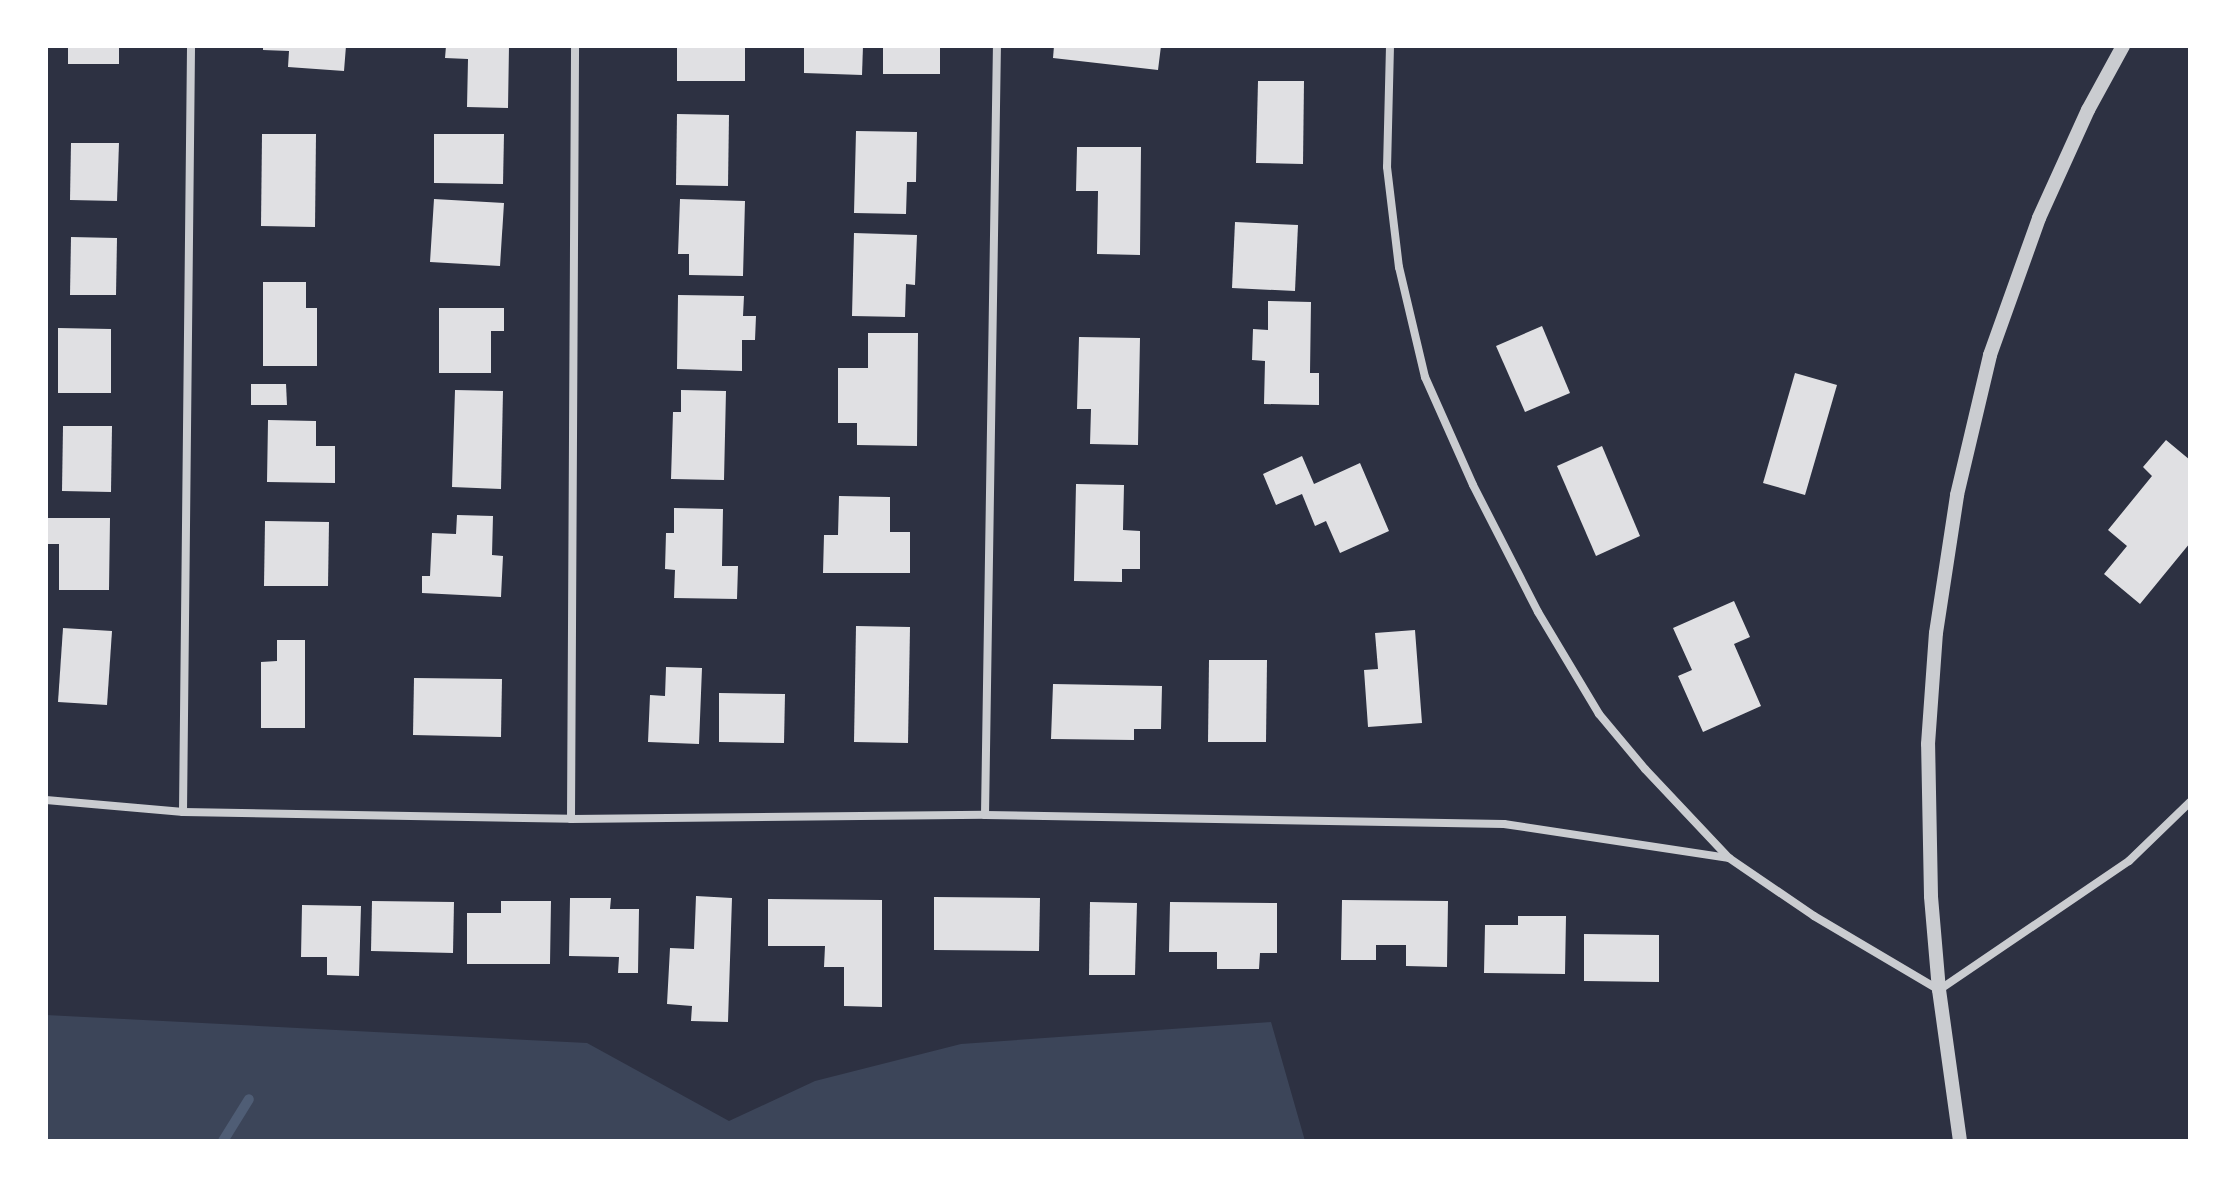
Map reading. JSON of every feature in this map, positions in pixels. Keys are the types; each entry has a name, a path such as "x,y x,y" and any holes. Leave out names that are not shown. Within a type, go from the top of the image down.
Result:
{"street":[{"path":"183,812 191,46"},
{"path":"571,819 575,46"},
{"path":"985,815 997,46"},
{"path":"1390,46 1387,167 1399,267 1425,377 1473,485 1531,598 1599,714 1645,769 1729,858 1814,916 1939,990"},
{"path":"1960,1141 1939,990 1931,896 1928,744 1936,633 1957,495 1990,355 2039,218 2088,110 2123,46"},
{"path":"46,800 183,812 571,819 985,815 1504,824 1729,858"},
{"path":"1939,990 2129,861 2190,802"}],"shaded area":[{"path":"46,1015 587,1043 729,1121 815,1081 961,1044 1271,1022 1305,1141 46,1141"}],"building":[{"path":"68,46 119,46 119,64 68,64"},
{"path":"263,46 346,46 344,71 288,67 289,51 263,50"},
{"path":"446,46 509,46 508,108 467,107 468,59 445,58"},
{"path":"677,46 745,46 745,81 677,81"},
{"path":"804,46 863,46 862,75 804,73"},
{"path":"883,46 940,46 940,74 883,74"},
{"path":"1054,46 1161,46 1158,70 1053,58"},
{"path":"1258,81 1304,81 1303,164 1256,163"},
{"path":"677,114 729,115 728,186 676,185"},
{"path":"856,131 917,132 916,182 907,182 906,214 854,213"},
{"path":"262,134 316,134 315,227 261,226"},
{"path":"434,134 504,134 503,184 434,183"},
{"path":"71,143 119,143 117,201 70,200"},
{"path":"1077,147 1141,147 1140,255 1097,254 1098,191 1076,191"},
{"path":"434,199 504,203 500,266 430,262"},
{"path":"680,199 745,201 743,276 689,275 689,254 678,254"},
{"path":"1235,222 1298,225 1295,291 1232,288"},
{"path":"854,233 917,235 915,285 906,284 905,317 852,316"},
{"path":"71,237 117,238 116,295 70,295"},
{"path":"263,282 306,282 306,308 317,308 317,366 263,366"},
{"path":"678,295 744,296 743,316 756,316 755,340 742,340 742,371 677,369"},
{"path":"1268,301 1311,302 1310,373 1319,373 1319,405 1264,404 1265,361 1252,360 1253,329 1268,330"},
{"path":"439,308 504,308 504,331 491,331 491,373 439,373"},
{"path":"1542,326 1570,393 1525,412 1496,346"},
{"path":"58,328 111,329 111,393 58,393"},
{"path":"868,333 918,333 917,446 857,445 857,423 838,423 838,368 868,368"},
{"path":"1079,337 1140,338 1138,445 1090,444 1091,409 1077,409"},
{"path":"1795,373 1837,385 1805,495 1763,483"},
{"path":"251,384 286,384 287,405 251,405"},
{"path":"455,390 503,391 501,489 452,487"},
{"path":"681,390 726,391 724,480 671,479 673,412 681,412"},
{"path":"268,420 316,421 316,446 335,446 335,483 267,482"},
{"path":"63,426 112,426 111,492 62,491"},
{"path":"2166,440 2190,460 2190,543 2140,604 2104,574 2127,546 2108,530 2152,476 2143,467"},
{"path":"1602,446 1640,536 1596,556 1557,466"},
{"path":"1302,456 1314,484 1360,463 1389,531 1340,553 1326,521 1315,526 1302,494 1276,505 1263,474"},
{"path":"1076,484 1124,485 1123,530 1140,531 1140,569 1122,569 1122,582 1074,581"},
{"path":"839,496 890,497 890,532 910,532 910,573 823,573 824,535 838,535"},
{"path":"674,508 723,509 722,566 738,566 737,599 674,598 675,570 665,569 666,533 674,533"},
{"path":"457,515 493,516 492,555 503,556 501,597 422,593 422,576 430,576 432,533 456,534"},
{"path":"48,518 110,518 109,590 59,590 59,544 47,544"},
{"path":"265,521 329,522 328,586 264,586"},
{"path":"1734,601 1750,637 1734,644 1761,706 1703,732 1678,676 1692,670 1673,628"},
{"path":"856,626 910,627 908,743 854,742"},
{"path":"63,628 112,631 107,705 58,702"},
{"path":"1415,630 1422,723 1368,727 1364,670 1378,669 1375,633"},
{"path":"277,640 305,640 305,728 261,728 261,662 277,661"},
{"path":"1209,660 1267,660 1266,742 1208,742"},
{"path":"666,667 702,668 699,744 648,742 650,695 665,696"},
{"path":"414,678 502,679 501,737 413,735"},
{"path":"1053,684 1162,686 1161,729 1134,729 1134,740 1051,739"},
{"path":"719,693 785,694 784,743 719,742"},
{"path":"696,896 732,898 728,1022 691,1021 692,1006 667,1004 670,948 694,949"},
{"path":"934,897 1040,898 1039,951 934,950"},
{"path":"570,898 611,898 610,909 639,909 638,973 618,973 619,957 569,956"},
{"path":"768,899 882,900 882,1007 844,1006 844,967 824,967 825,946 768,946"},
{"path":"1342,900 1448,901 1447,967 1406,966 1406,945 1376,945 1376,960 1341,960"},
{"path":"372,901 454,902 453,953 371,951"},
{"path":"501,901 551,901 550,964 467,964 467,913 501,913"},
{"path":"1090,902 1137,903 1135,975 1089,975"},
{"path":"1170,902 1277,903 1277,953 1260,953 1259,969 1217,969 1217,952 1169,952"},
{"path":"302,905 361,906 359,976 327,975 327,957 301,957"},
{"path":"1518,916 1566,916 1565,974 1484,973 1485,925 1518,925"},
{"path":"1584,934 1659,935 1659,982 1584,981"}],"waterway":[{"path":"223,1141 249,1099"}]}
